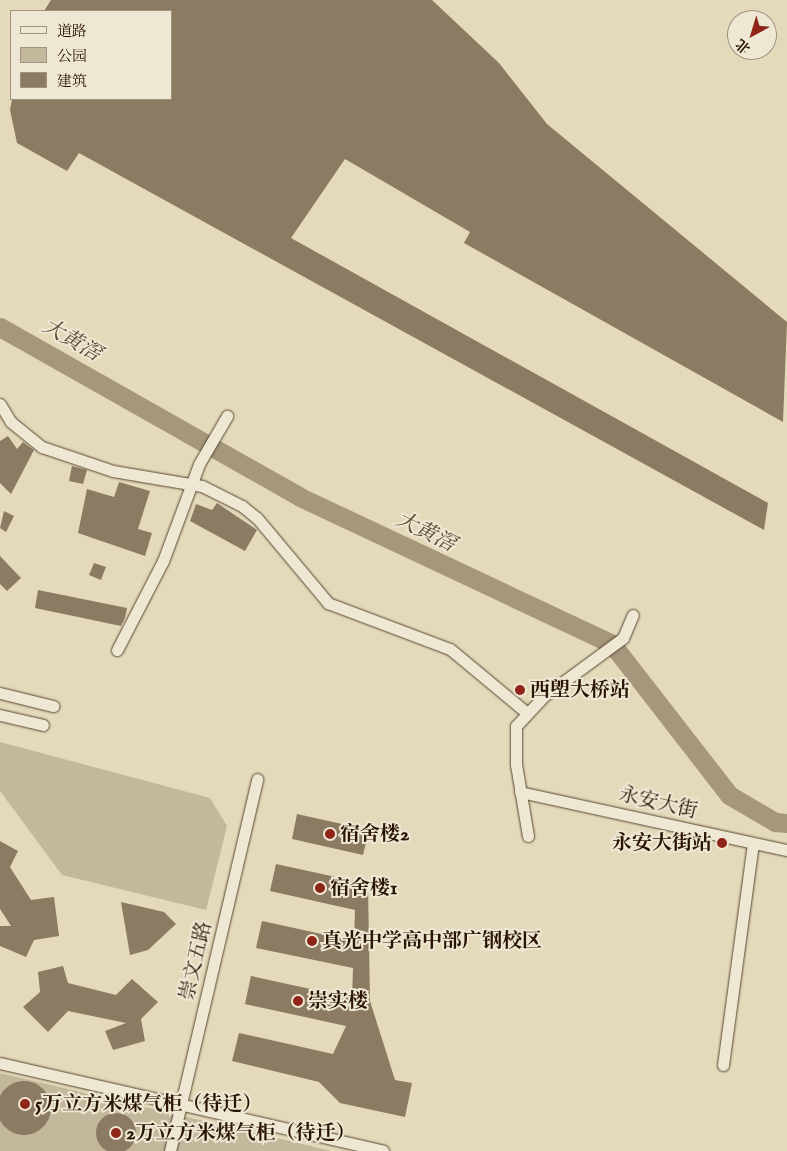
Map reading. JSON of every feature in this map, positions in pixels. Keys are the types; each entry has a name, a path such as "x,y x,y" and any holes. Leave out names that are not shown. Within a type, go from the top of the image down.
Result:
{"street":[{"path":"0,404 11,422 42,447 113,471 192,483 251,512 328,603 450,649 526,712"},
{"path":"117,650 163,561 192,483 206,454 220,435 227,416"},
{"path":"528,836 520,792 514,734 526,712 623,638 633,615"},
{"path":"0,693 54,706"},
{"path":"0,714 43,725"},
{"name":"崇文五路","path":"170,1151 257,779"},
{"name":"永安大街","path":"520,792 787,850"},
{"path":"723,1065 753,844"},
{"path":"1,1063 383,1151"}],"green space":[{"path":"0,742 210,798 227,826 206,910 62,875 0,791"},
{"path":"0,1073 332,1151 0,1151"}],"building":[{"path":"51,0 432,0 499,63 547,124 787,322 783,422 464,243 470,232 345,159 291,238 768,503 764,530 79,153 67,171 17,143 10,110 12,100 172,100 172,10 45,10"},
{"path":"8,436 17,449 23,442 34,450 11,494 0,483 0,441"},
{"path":"72,466 87,470 83,484 69,481"},
{"path":"119,482 150,491 138,529 152,533 145,556 78,533 87,489 114,497"},
{"path":"217,503 257,530 245,551 190,521 196,504 212,510"},
{"path":"4,511 14,516 6,532 0,528"},
{"path":"0,556 21,578 7,591 0,584"},
{"path":"94,563 106,567 101,580 89,575"},
{"path":"38,590 127,608 125,618 121,626 35,608"},
{"name":"宿舍楼2","path":"297,814 369,830 363,855 292,839"},
{"path":"0,841 18,851 10,867 31,900 54,897 59,936 34,940 26,957 0,946 0,926 11,926 0,909"},
{"path":"276,864 368,884 370,1001 395,1080 412,1083 405,1117 340,1103 319,1082 232,1061 239,1033 333,1054 346,1026 245,1004 251,976 352,998 353,968 256,948 262,921 354,941 355,910 270,891"},
{"path":"121,902 164,912 176,924 148,950 130,955"},
{"path":"63,966 68,983 116,995 132,979 158,1002 141,1019 145,1041 113,1050 105,1031 126,1023 68,1011 48,1032 23,1007 40,992 38,972"},
{"name":"5万立方米煤气柜（待迁）","path":"24,1081 34,1083 43,1089 50,1103 49,1118 43,1127 34,1133 24,1135 14,1133 5,1127 -1,1118 -1,1098 5,1089 14,1083"},
{"name":"2万立方米煤气柜（待迁）","path":"108,1114 124,1114 133,1122 136,1129 135,1141 124,1152 108,1152 97,1141 97,1125"}],"waterway":[{"name":"大黄滘","path":"0,327 300,497 612,644 729,795 775,822 787,823"}],"place":[{"name":"西塱大桥站","path":"520,690"},
{"name":"宿舍楼2","path":"330,834"},
{"name":"永安大街站","path":"722,843"},
{"name":"宿舍楼1","path":"320,888"},
{"name":"真光中学高中部广钢校区","path":"312,941"},
{"name":"崇实楼","path":"298,1001"},
{"name":"5万立方米煤气柜（待迁）","path":"25,1104"},
{"name":"2万立方米煤气柜（待迁）","path":"116,1133"}]}
